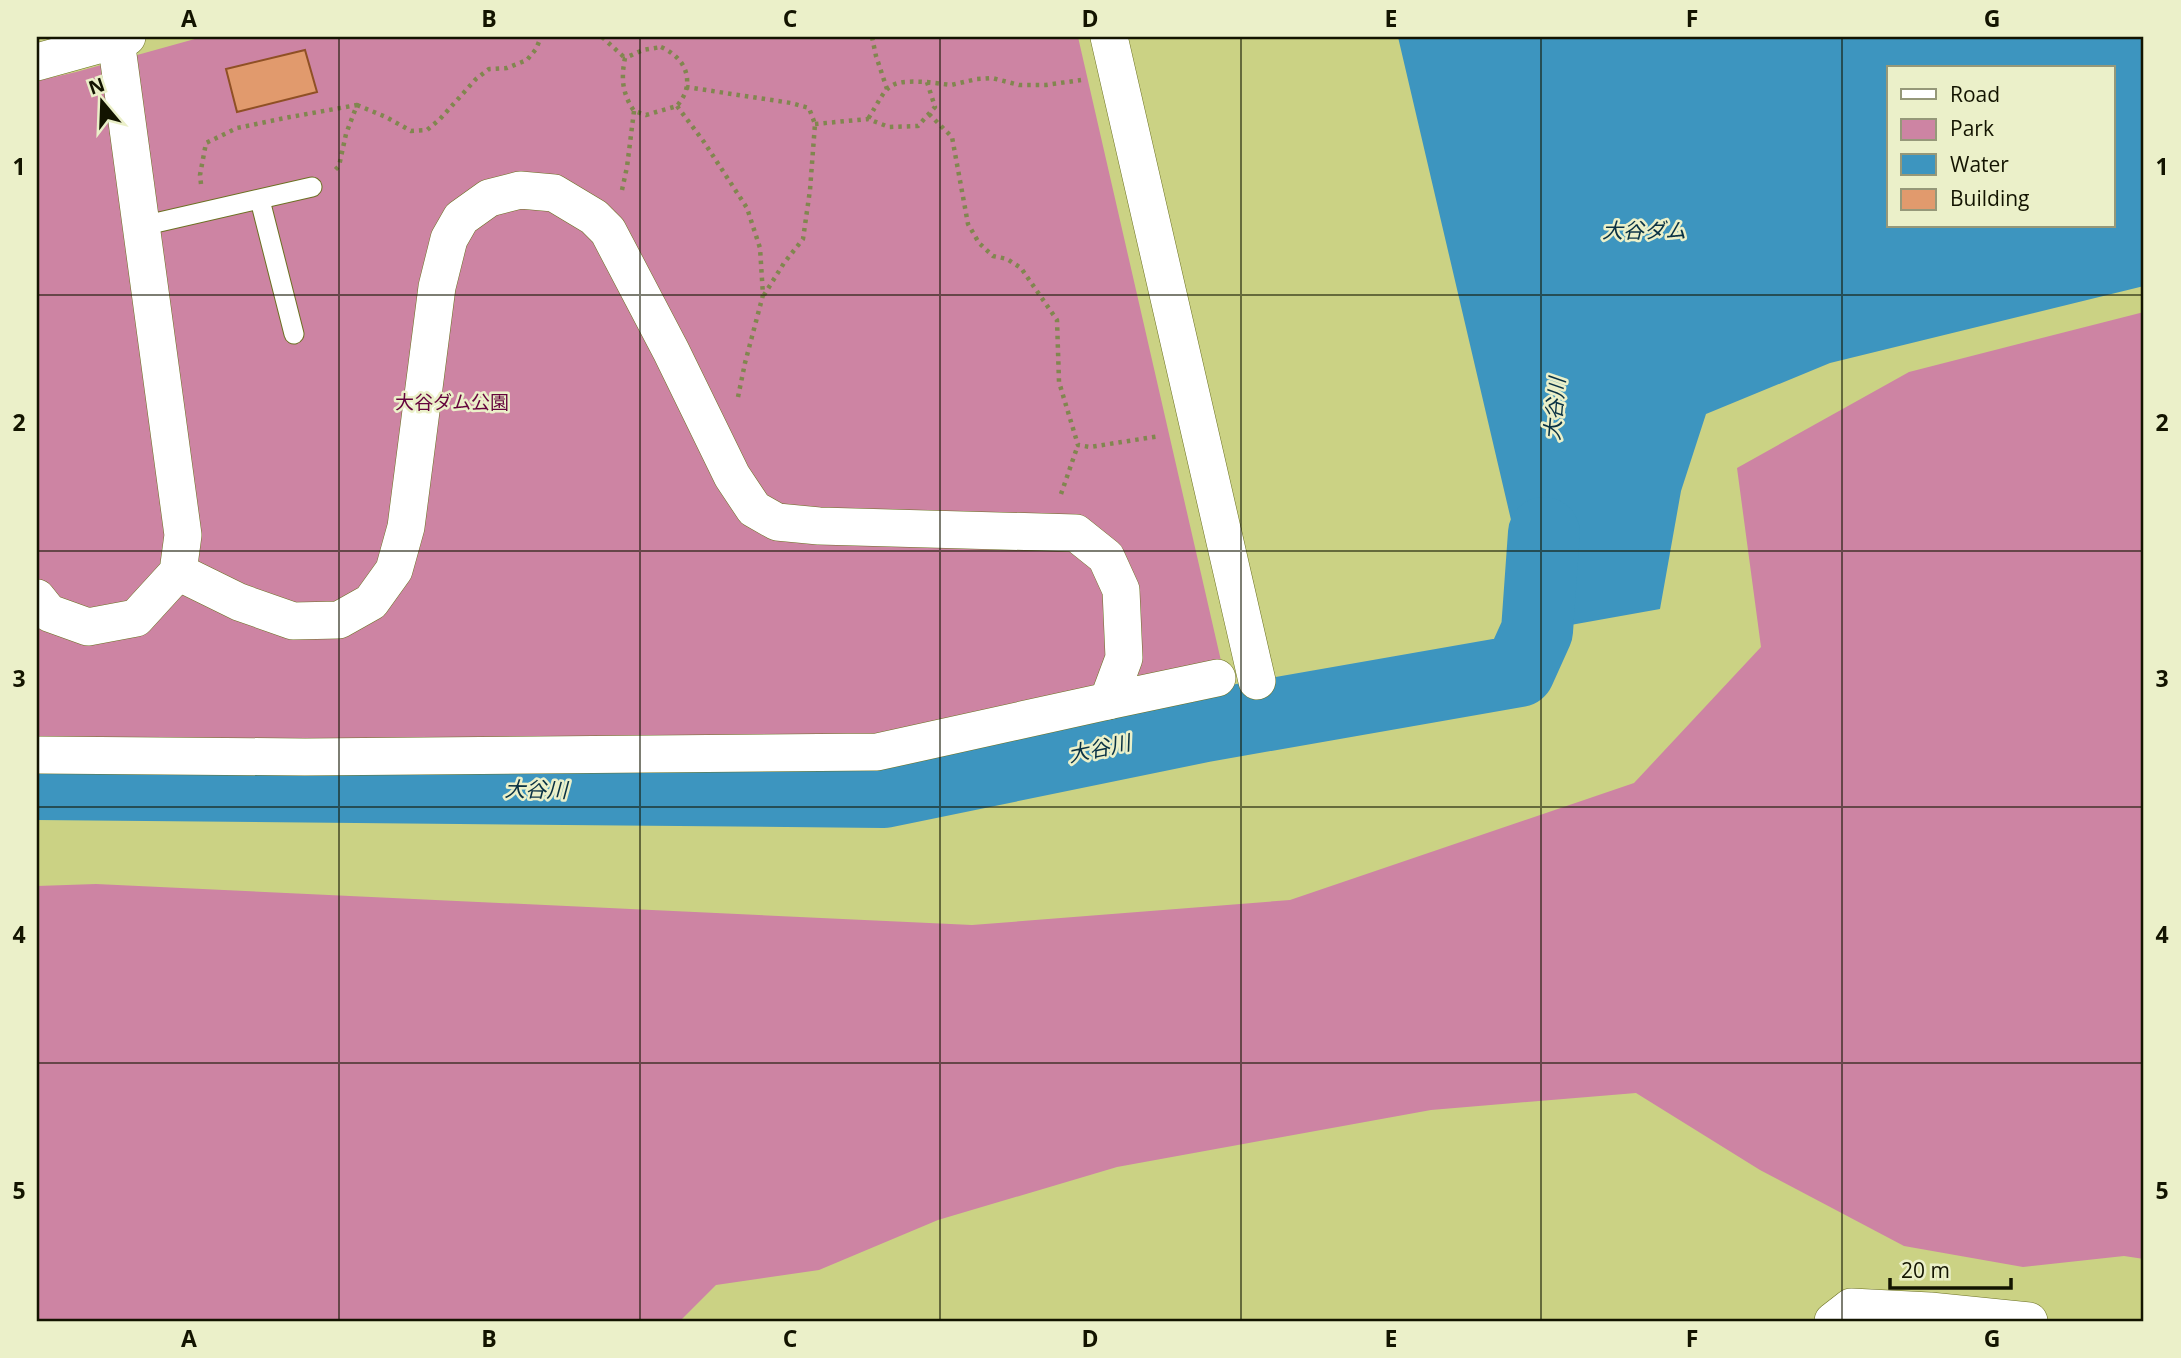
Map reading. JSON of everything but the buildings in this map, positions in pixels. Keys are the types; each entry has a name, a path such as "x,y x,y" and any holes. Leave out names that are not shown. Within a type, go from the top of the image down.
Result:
{"street":[{"path":"1109,37 1257,681"},
{"path":"37,62 122,38 142,226 183,535 178,572 136,618 88,627 49,613 37,598"},
{"path":"178,572 239,603 293,621 338,621 371,602 394,570 407,527 437,287 449,239 461,218 489,198 520,190 554,193 594,217 608,231 671,351 732,477 754,509 777,522 819,526 1076,533 1106,557 1121,590 1124,658 1108,701"},
{"path":"37,755 305,757 877,752 1217,678"},
{"path":"1833,1321 1851,1307 1930,1311 2029,1321"}],"lane":[{"path":"142,226 312,187"},
{"path":"260,200 294,334"}],"path":[{"path":"204,212 200,175 206,143 237,128 357,105 411,131 427,130 489,69 508,68 527,60 541,37"},
{"path":"601,37 625,58"},
{"path":"872,37 887,89"},
{"path":"625,58 643,50 662,47 675,53 685,68 686,87 677,106 646,115 634,111"},
{"path":"611,238 627,167 634,111 625,96 621,75 625,58"},
{"path":"868,119 887,89 900,81 951,85 992,78 1019,85 1046,85 1117,73"},
{"path":"815,124 868,119 889,127 918,127 935,107 927,82"},
{"path":"686,87 809,108 815,124 803,239 763,295 745,363 734,420 720,452"},
{"path":"312,187 324,182 339,166 346,134 357,105"},
{"path":"677,106 747,208 760,248 763,295"},
{"path":"929,114 952,137 968,224 979,243 993,256 1007,259 1021,268 1057,320 1059,382 1078,445 1048,531"},
{"path":"1078,445 1090,447 1199,429"}],"green space":[{"name":"大谷ダム公園","path":"202,37 1078,37 1227,687 890,764 37,769 37,81"},
{"path":"2144,312 2144,1259 2124,1256 2023,1267 1904,1246 1760,1170 1636,1093 1431,1110 1117,1167 938,1220 819,1270 716,1285 680,1321 37,1321 37,886 96,884 972,925 1290,900 1634,783 1761,647 1737,468 1909,372"}],"water":[{"name":"大谷ダム","path":"1398,37 2144,37 2144,286 1830,363 1706,414 1681,491 1660,609 1537,631"}],"waterway":[{"name":"大谷川","path":"37,784 884,792 1205,726 1519,671 1537,631 1544,533"}]}
